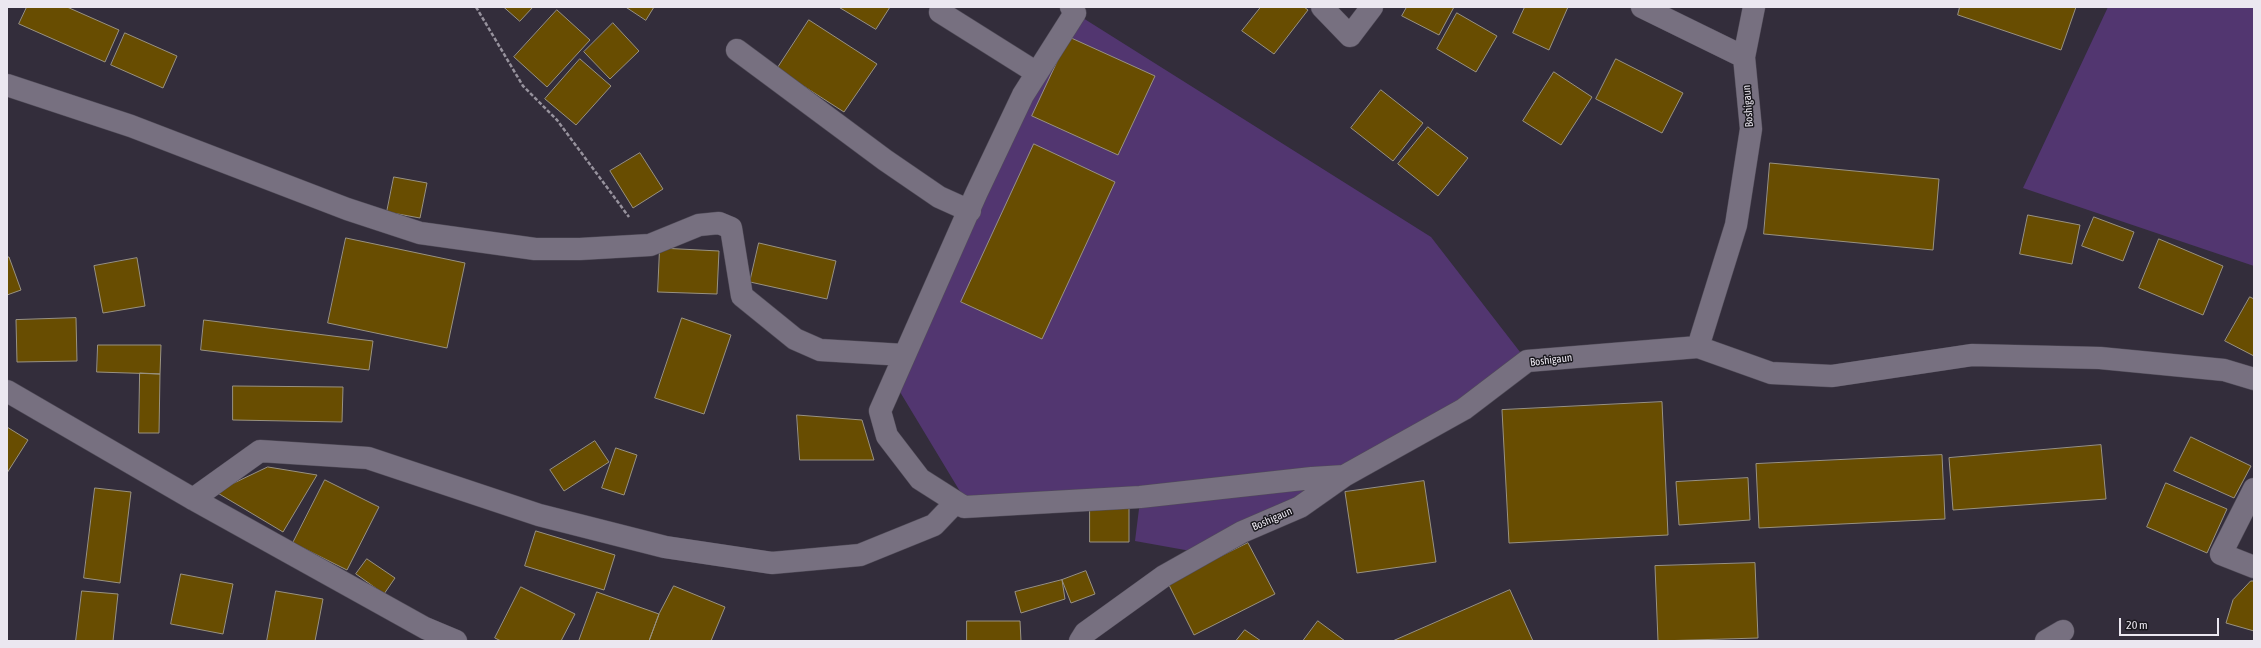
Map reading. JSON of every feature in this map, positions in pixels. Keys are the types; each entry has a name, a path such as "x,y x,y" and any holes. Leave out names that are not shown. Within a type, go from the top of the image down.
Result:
{"street":[{"path":"1071,7 1075,13 1023,95 976,194 970,211 904,355 894,382 880,411 887,436 920,479 964,507 1140,497 1312,478 1344,476"},
{"path":"1322,7 1350,36 1372,7"},
{"path":"1642,7 1744,57"},
{"name":"Boshigaun","path":"1082,637 1164,576 1242,532 1300,506 1344,476 1464,409 1527,361 1698,347 1736,225 1751,129 1744,57 1754,7"},
{"path":"940,12 1037,73"},
{"path":"737,50 885,160 939,197 970,211"},
{"path":"7,85 131,126 347,209 420,233 535,249 650,245 699,226 719,223 731,228 742,296 795,339 820,350 904,355"},
{"path":"1698,347 1772,373 1832,376 1972,355 2100,358 2224,370 2254,379"},
{"path":"7,391 192,499 425,628 456,641"},
{"path":"192,499 260,451 368,458 539,515 665,547 772,563 860,556 934,525 956,502"},
{"path":"2254,489 2221,554 2254,567"}],"path":[{"path":"476,7 522,86 557,120 650,245"}],"shaded area":[{"path":"2108,7 2254,7 2254,266 2023,188"},
{"path":"1075,13 1431,237 1527,361 1213,555 1135,541 1140,501 967,503 894,382"}],"building":[{"path":"27,7 67,7 119,30 105,62 19,24"},
{"path":"504,7 533,7 520,21"},
{"path":"626,7 654,7 646,20"},
{"path":"839,7 890,7 876,29"},
{"path":"1261,7 1304,7 1308,10 1274,54 1242,31"},
{"path":"1407,7 1454,7 1439,35 1402,16"},
{"path":"1525,7 1568,7 1549,50 1513,33"},
{"path":"1960,7 2076,7 2061,50 1958,15"},
{"path":"557,10 590,40 547,87 514,57"},
{"path":"1457,13 1497,36 1476,72 1437,49"},
{"path":"809,20 877,64 844,112 777,69"},
{"path":"613,23 639,51 610,79 584,52"},
{"path":"125,33 177,56 163,88 111,65"},
{"path":"1069,37 1155,76 1118,155 1032,116"},
{"path":"580,59 611,86 576,125 545,99"},
{"path":"1616,59 1683,93 1662,133 1596,99"},
{"path":"1554,72 1592,97 1561,145 1523,121"},
{"path":"1381,90 1423,123 1393,161 1351,128"},
{"path":"1428,127 1468,158 1438,196 1398,164"},
{"path":"1034,144 1115,182 1042,339 961,302"},
{"path":"640,153 663,189 633,208 610,171"},
{"path":"1770,163 1939,179 1933,250 1764,234"},
{"path":"394,177 427,183 420,218 387,212"},
{"path":"2028,215 2080,225 2072,264 2020,254"},
{"path":"2094,217 2134,232 2123,261 2082,246"},
{"path":"346,238 465,263 447,348 328,323"},
{"path":"2159,239 2223,266 2203,315 2139,288"},
{"path":"759,243 836,261 827,299 750,282"},
{"path":"660,248 719,251 717,294 658,292"},
{"path":"7,257 9,257 21,290 7,295"},
{"path":"137,258 145,306 103,313 94,266"},
{"path":"2250,297 2254,299 2254,356 2225,341"},
{"path":"76,318 77,361 17,362 16,320"},
{"path":"682,318 731,335 704,414 655,398"},
{"path":"204,320 373,341 369,370 201,350"},
{"path":"98,345 161,345 160,374 97,372"},
{"path":"140,373 160,374 159,433 139,433"},
{"path":"233,386 343,387 342,422 233,420"},
{"path":"1662,402 1668,535 1509,543 1502,410"},
{"path":"797,415 862,420 874,460 800,460"},
{"path":"7,427 28,440 7,473"},
{"path":"2191,437 2251,466 2234,498 2174,471"},
{"path":"595,441 609,462 564,491 550,470"},
{"path":"2101,445 2106,499 1953,510 1949,458"},
{"path":"616,448 637,455 624,495 602,488"},
{"path":"1942,455 1945,519 1759,528 1756,464"},
{"path":"268,467 317,475 283,532 216,492"},
{"path":"1748,478 1750,520 1679,525 1676,482"},
{"path":"325,480 379,507 347,570 293,543"},
{"path":"1424,481 1436,562 1357,573 1345,492"},
{"path":"2166,483 2227,509 2207,553 2147,527"},
{"path":"95,488 131,492 120,583 84,578"},
{"path":"1090,504 1129,504 1129,542 1090,542"},
{"path":"536,531 615,555 604,590 525,566"},
{"path":"1248,543 1275,594 1194,635 1168,583"},
{"path":"367,559 395,578 384,594 356,574"},
{"path":"1755,563 1758,638 1658,641 1655,566"},
{"path":"1086,571 1095,594 1071,603 1062,580"},
{"path":"181,574 233,584 223,634 171,624"},
{"path":"1062,580 1065,599 1021,613 1015,592"},
{"path":"2251,581 2254,581 2254,631 2226,623 2233,600"},
{"path":"674,586 725,607 711,641 649,641 659,614"},
{"path":"521,587 575,614 561,641 501,641 495,638"},
{"path":"1510,590 1533,641 1393,641"},
{"path":"82,591 118,594 113,641 76,641"},
{"path":"276,591 323,599 315,641 267,641"},
{"path":"597,592 659,614 649,641 579,641"},
{"path":"967,621 1020,621 1021,641 967,641"},
{"path":"1318,621 1345,641 1303,641"},
{"path":"1245,630 1261,641 1236,641"}]}
